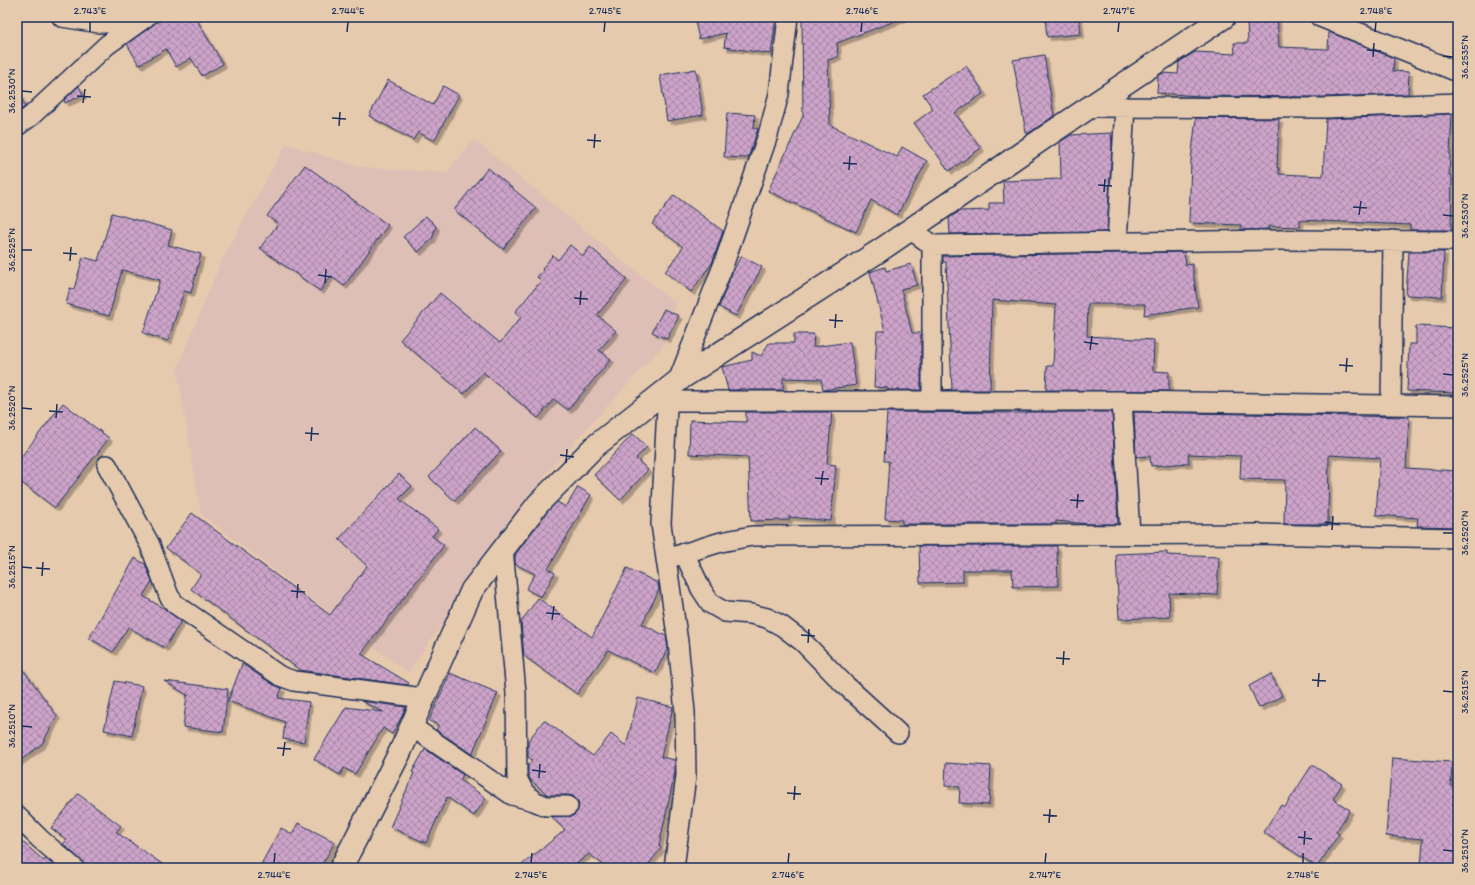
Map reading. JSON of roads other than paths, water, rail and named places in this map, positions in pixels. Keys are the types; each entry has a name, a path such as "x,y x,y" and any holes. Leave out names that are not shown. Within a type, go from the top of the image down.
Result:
{"street":[{"path":"62,17 99,23 141,20"},
{"path":"788,17 779,94 768,135 722,266 671,390 661,524 675,556 711,604 725,612 751,614 767,618 782,626 803,642 844,683 898,733"},
{"path":"341,868 400,752 472,590 538,504 594,447 671,390 911,230 1089,107 1224,17"},
{"path":"1320,17 1458,72"},
{"path":"17,126 31,116 107,45 141,20"},
{"path":"1089,107 1325,108 1458,103"},
{"path":"1117,242 1126,107"},
{"path":"911,230 932,245 1282,240 1458,240"},
{"path":"1391,405 1393,240"},
{"path":"932,245 932,401"},
{"path":"671,390 932,401 1122,401 1458,406"},
{"path":"1122,401 1130,534"},
{"path":"107,465 150,545 169,596 175,604 280,676 294,681 423,698"},
{"path":"675,556 720,542 752,536 1258,534 1458,538"},
{"path":"503,548 516,693 516,778 524,792 534,801"},
{"path":"674,868 686,776 685,712 678,642 675,556"},
{"path":"411,726 512,795 546,806 568,806"},
{"path":"17,816 40,839 74,868"}]}
